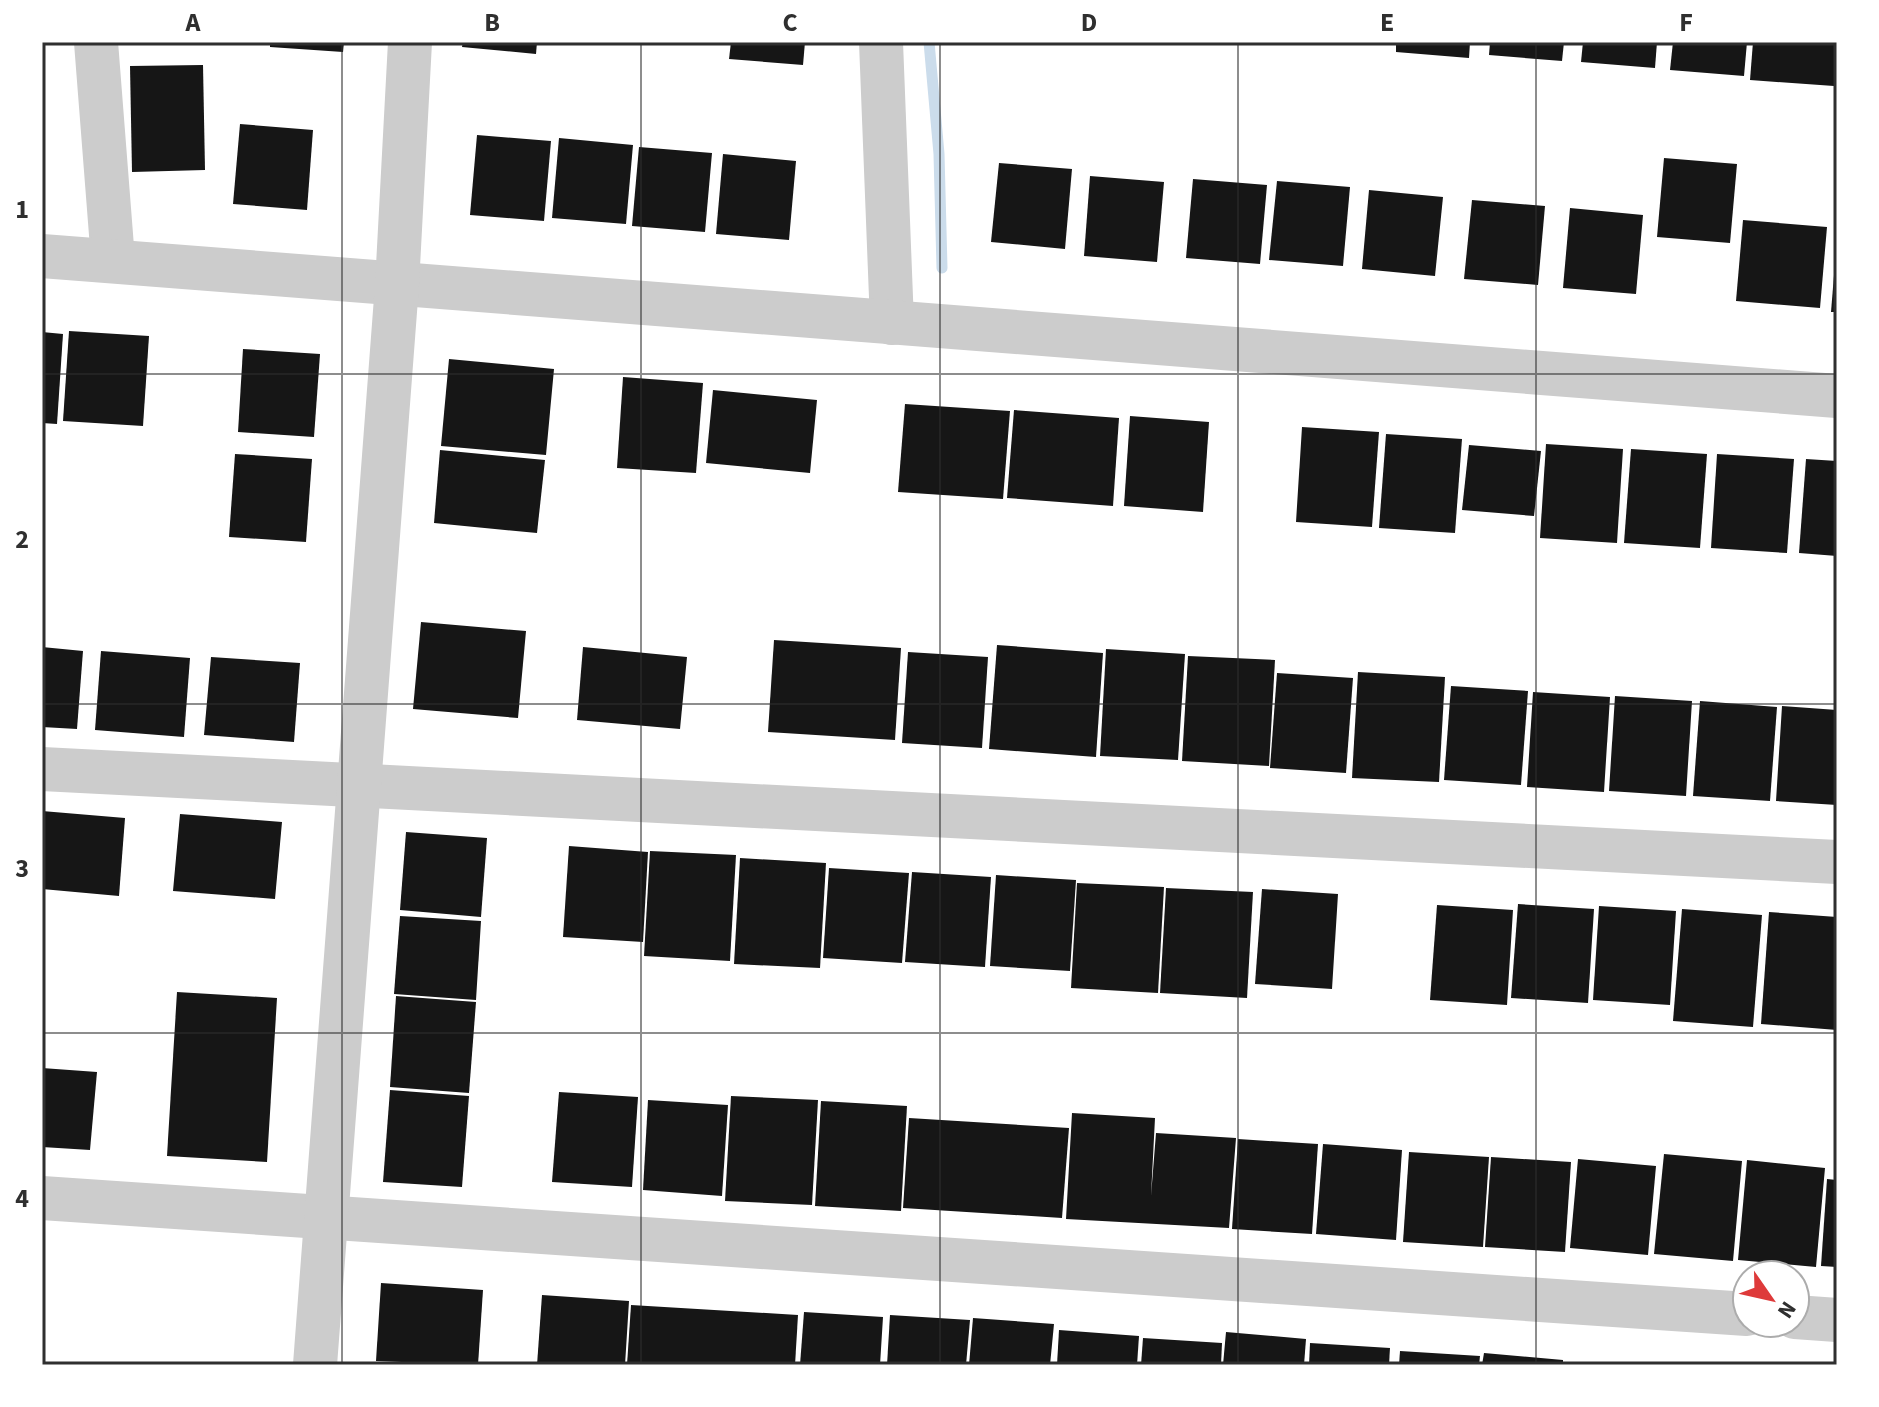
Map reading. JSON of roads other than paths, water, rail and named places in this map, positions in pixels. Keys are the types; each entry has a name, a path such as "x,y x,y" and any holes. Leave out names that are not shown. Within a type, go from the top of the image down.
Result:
{"street":[{"path":"96,42 113,260"},
{"path":"315,1365 397,285 410,42"},
{"path":"881,42 892,323"},
{"path":"42,256 1837,396"},
{"path":"42,769 1837,862"},
{"path":"42,1198 1731,1313"},
{"path":"1811,1318 1837,1320"}],"waterway":[{"path":"929,42 939,154 942,268"}]}
